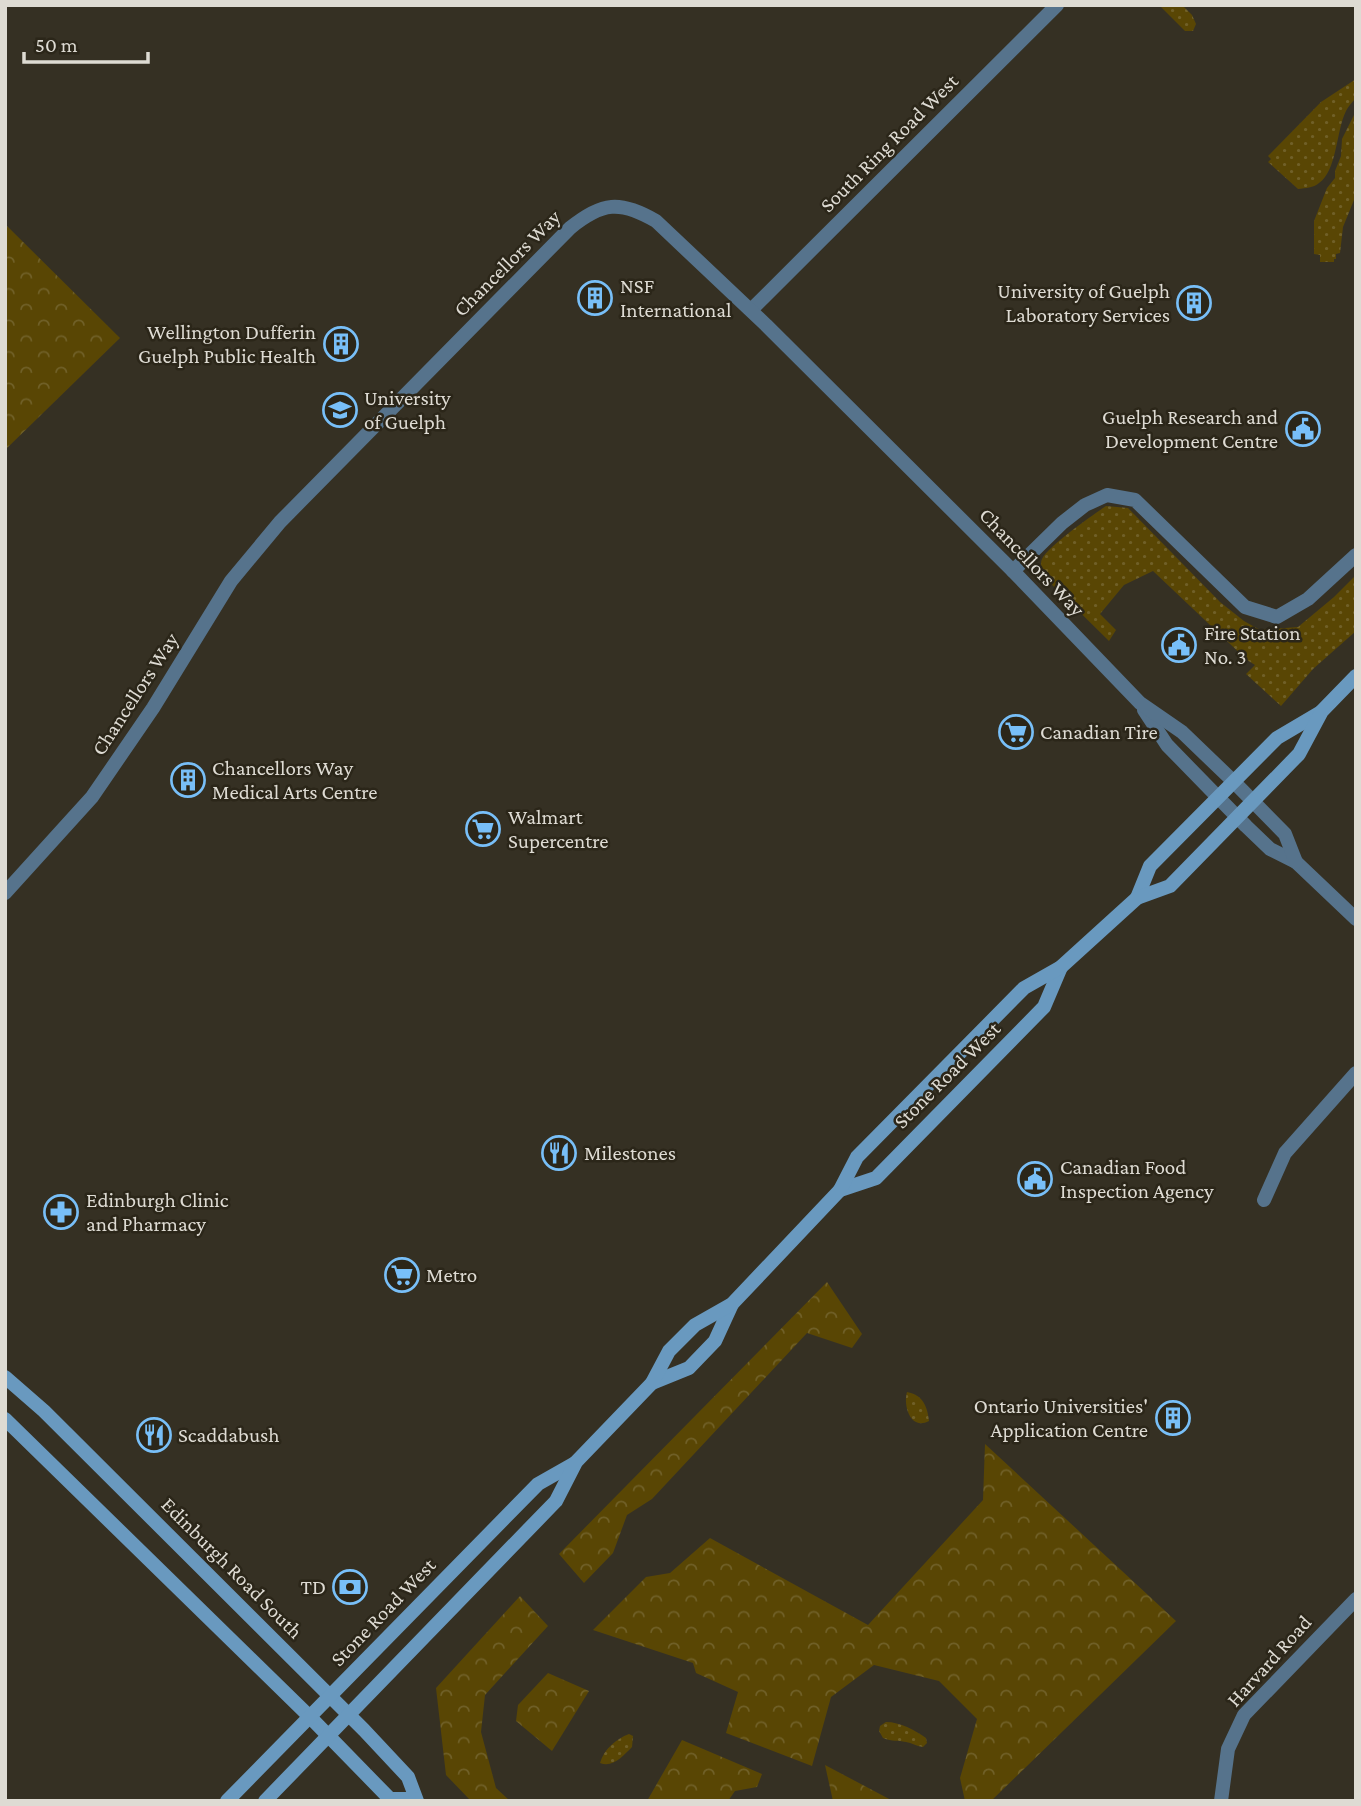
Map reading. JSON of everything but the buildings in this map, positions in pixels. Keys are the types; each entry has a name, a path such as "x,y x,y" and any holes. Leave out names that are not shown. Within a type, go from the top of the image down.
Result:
{"main road":[{"name":"Stone Road West","path":"227,1801 538,1484 576,1462 652,1383 669,1351 695,1325 732,1304 840,1190 857,1157 1024,988 1061,967 1137,898 1170,886 1228,808 1244,791 1277,738 1322,711 1356,676"},
{"name":"Stone Road West","path":"1137,898 1150,866 1228,808 1244,791 1298,754 1322,711"},
{"name":"Stone Road West","path":"840,1190 876,1178 1044,1007 1061,967"},
{"name":"Stone Road West","path":"652,1383 689,1368 715,1341 732,1304"},
{"name":"Edinburgh Road South","path":"5,1377 50,1417 349,1714 408,1777 416,1800 390,1799 310,1717 5,1419"},
{"name":"Stone Road West","path":"265,1801 556,1501 576,1462"}],"street":[{"name":"South Ring Road West","path":"751,310 1057,5"},
{"name":"Chancellors Way","path":"5,893 92,797 153,708 231,581 279,522 570,228 594,211 609,206 641,212 656,221 751,310 1013,572 1140,704 1167,746 1228,808 1270,849 1296,862"},
{"path":"1013,572 1062,523 1085,505 1107,495 1135,500 1245,607 1277,617 1308,599 1356,555"},
{"name":"Chancellors Way","path":"1140,704 1182,732 1244,791 1285,834 1296,862"},
{"path":"1296,862 1356,919"},
{"path":"1264,1200 1285,1153 1356,1073"},
{"name":"Harvard Road","path":"1221,1801 1228,1749 1244,1715 1356,1599"}],"green space":[{"path":"1159,5 1182,5 1192,15 1196,24 1193,31 1185,31"},
{"path":"1356,79 1356,98 1343,119 1329,170 1317,185 1298,189 1268,162 1271,159 1268,156 1321,102"},
{"path":"1356,111 1356,195 1343,227 1340,253 1336,254 1334,262 1320,262 1320,255 1314,254 1314,221 1327,188 1335,178 1342,139"},
{"path":"5,224 120,338 5,450"},
{"path":"1106,506 1128,508 1220,602 1260,630 1298,627 1356,575 1356,631 1313,669 1281,706 1246,674 1255,665 1153,571 1124,585 1100,614 1116,630 1109,641 1042,575 1041,567 1042,559 1053,546"},
{"path":"827,1282 862,1334 852,1348 807,1333 652,1499 627,1515 613,1553 584,1583 559,1554"},
{"path":"907,1392 923,1402 929,1421 917,1423 909,1415"},
{"path":"985,1444 1176,1621 991,1801 965,1801 960,1778 977,1719 939,1681 874,1665 831,1697 812,1766 726,1733 738,1692 696,1673 693,1663 593,1630 646,1577 670,1573 710,1538 868,1625 983,1500"},
{"path":"520,1596 548,1626 485,1695 481,1732 496,1788 510,1801 471,1801 446,1775 436,1688"},
{"path":"548,1673 589,1691 552,1751 516,1721 518,1705"},
{"path":"886,1722 912,1729 926,1738 927,1743 923,1747 883,1738 879,1731 880,1726"},
{"path":"629,1734 633,1736 629,1750 613,1763 600,1763 611,1745"},
{"path":"682,1740 762,1774 757,1787 735,1791 728,1801 647,1801"},
{"path":"825,1765 893,1801 833,1801"}],"place":[{"name":"NSF International","path":"595,298"},
{"name":"University of Guelph Laboratory Services","path":"1194,303"},
{"name":"Wellington Dufferin Guelph Public Health","path":"341,344"},
{"name":"University of Guelph","path":"340,410"},
{"name":"Guelph Research and Development Centre","path":"1303,429"},
{"name":"Fire Station No. 3","path":"1179,645"},
{"name":"Canadian Tire","path":"1016,732"},
{"name":"Chancellors Way Medical Arts Centre","path":"188,780"},
{"name":"Walmart Supercentre","path":"483,829"},
{"name":"Milestones","path":"559,1153"},
{"name":"Canadian Food Inspection Agency","path":"1035,1179"},
{"name":"Edinburgh Clinic and Pharmacy","path":"61,1212"},
{"name":"Metro","path":"402,1275"},
{"name":"Ontario Universities' Application Centre","path":"1173,1418"},
{"name":"Scaddabush","path":"154,1435"},
{"name":"TD","path":"350,1587"}]}
